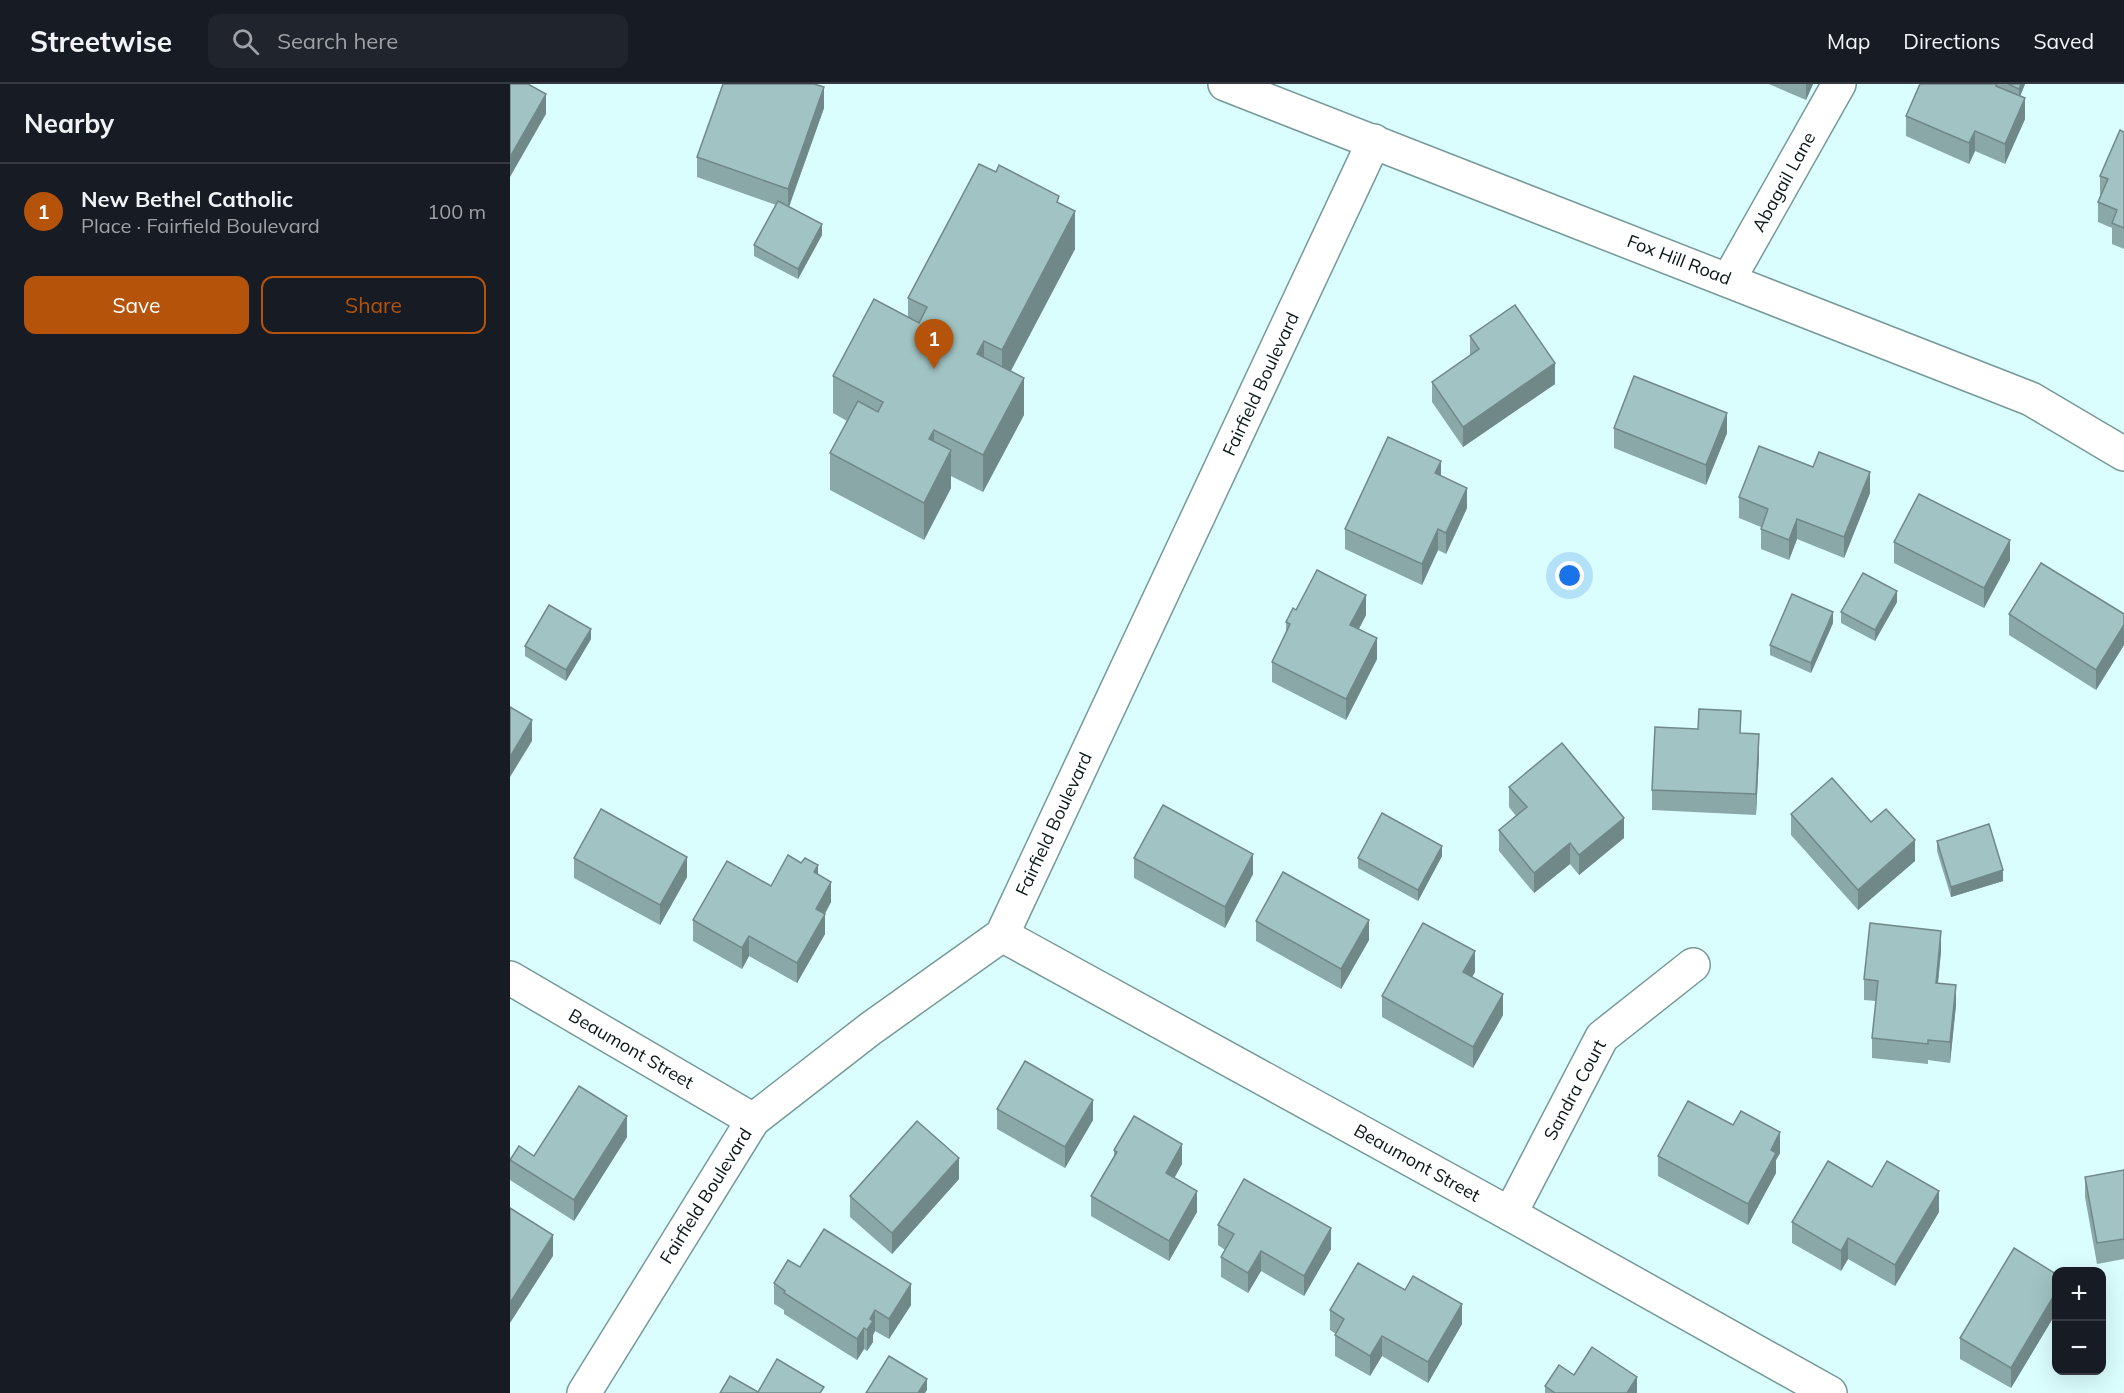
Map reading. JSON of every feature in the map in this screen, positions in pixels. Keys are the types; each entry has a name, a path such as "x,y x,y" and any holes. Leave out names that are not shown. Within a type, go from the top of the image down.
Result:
{"street":[{"name":"Fox Hill Road","path":"1225,84 1729,279 2031,399 2124,454"},
{"name":"Abagail Lane","path":"1729,279 1839,84"},
{"name":"Fairfield Boulevard","path":"584,1393 753,1120 870,1029 1002,935 1374,141"},
{"name":"Beaumont Street","path":"1002,935 1510,1214 1788,1383 1830,1393"},
{"name":"Sandra Court","path":"1510,1214 1602,1037 1693,965"},
{"name":"Beaumont Street","path":"510,978 753,1120"}],"building":[{"path":"510,84 528,84 546,94 510,157"},
{"path":"723,84 814,84 824,87 788,189 697,157"},
{"path":"1920,84 1997,84 1996,86 2025,98 2005,144 1975,131 1969,143 1906,116"},
{"path":"2008,84 2021,84 2019,89"},
{"path":"2120,130 2124,132 2124,228 2112,223 2117,210 2098,202 2108,179 2100,176"},
{"path":"979,164 996,172 999,165 1059,196 1057,202 1075,211 1002,350 984,341 977,354 1024,378 983,455 934,430 929,439 951,450 924,503 830,453 858,401 878,412 883,402 833,376 874,299 919,323 927,307 908,298"},
{"path":"778,201 822,224 798,269 754,245"},
{"path":"1515,305 1555,363 1463,427 1432,382 1479,349 1470,336"},
{"path":"1634,376 1727,413 1706,465 1614,428"},
{"path":"1388,437 1441,461 1435,473 1467,488 1446,533 1438,529 1422,564 1345,529"},
{"path":"1759,446 1813,467 1819,452 1870,472 1844,537 1797,519 1789,540 1761,529 1768,509 1739,497"},
{"path":"1919,494 2010,540 1984,588 1894,542"},
{"path":"2041,563 2124,614 2124,625 2096,670 2009,614"},
{"path":"1317,570 1366,595 1350,625 1377,638 1346,699 1272,662 1290,624 1286,622 1293,608 1296,610"},
{"path":"1863,573 1897,591 1875,630 1841,612"},
{"path":"1792,594 1833,612 1811,663 1770,645"},
{"path":"549,605 591,629 566,670 525,646"},
{"path":"510,707 532,720 510,757"},
{"path":"1699,709 1741,711 1740,733 1759,734 1756,794 1652,790 1655,727 1698,729"},
{"path":"1562,743 1624,818 1579,855 1570,843 1534,873 1499,830 1527,807 1509,787"},
{"path":"1832,778 1871,822 1886,809 1915,840 1858,890 1791,814"},
{"path":"1163,805 1253,854 1225,907 1134,858"},
{"path":"601,809 687,857 660,905 574,858"},
{"path":"1382,813 1442,846 1418,890 1358,858"},
{"path":"1989,824 2003,870 1951,887 1937,841"},
{"path":"788,855 801,863 805,858 818,865 814,872 831,882 816,909 825,914 797,963 749,936 742,948 693,920 727,861 771,886"},
{"path":"1283,872 1369,920 1341,969 1256,921"},
{"path":"1423,923 1475,951 1463,972 1503,994 1473,1047 1382,996"},
{"path":"1870,923 1941,931 1936,983 1956,985 1950,1042 1928,1040 1928,1044 1872,1038 1878,981 1864,979"},
{"path":"1025,1061 1093,1100 1065,1147 997,1109"},
{"path":"579,1086 627,1116 574,1200 510,1160 519,1146 534,1156"},
{"path":"1688,1101 1733,1125 1741,1111 1780,1132 1771,1150 1776,1153 1748,1204 1658,1156"},
{"path":"1134,1116 1182,1144 1166,1173 1197,1191 1169,1241 1091,1196 1117,1152 1114,1150"},
{"path":"917,1121 959,1158 892,1233 850,1196"},
{"path":"1828,1161 1872,1187 1887,1161 1939,1191 1895,1265 1848,1238 1841,1251 1792,1222"},
{"path":"2124,1170 2124,1239 2097,1243 2085,1177"},
{"path":"1244,1179 1331,1228 1304,1276 1261,1251 1248,1273 1221,1257 1234,1234 1218,1225"},
{"path":"510,1208 553,1235 510,1303"},
{"path":"824,1229 911,1284 889,1319 875,1310 870,1319 873,1321 867,1330 864,1328 857,1339 784,1293 785,1291 774,1283 788,1260 800,1267"},
{"path":"2014,1248 2052,1272 2052,1299 2011,1368 1960,1338"},
{"path":"1358,1263 1405,1290 1413,1276 1462,1304 1428,1362 1382,1336 1370,1356 1335,1335 1344,1319 1330,1310"},
{"path":"1592,1347 1637,1377 1627,1393 1555,1393 1545,1386 1559,1365 1574,1375"},
{"path":"889,1356 927,1379 918,1393 866,1393"},
{"path":"777,1359 824,1387 820,1393 720,1393 730,1376 758,1392"}],"place":[{"name":"New Bethel Catholic","path":"934,369"}]}
